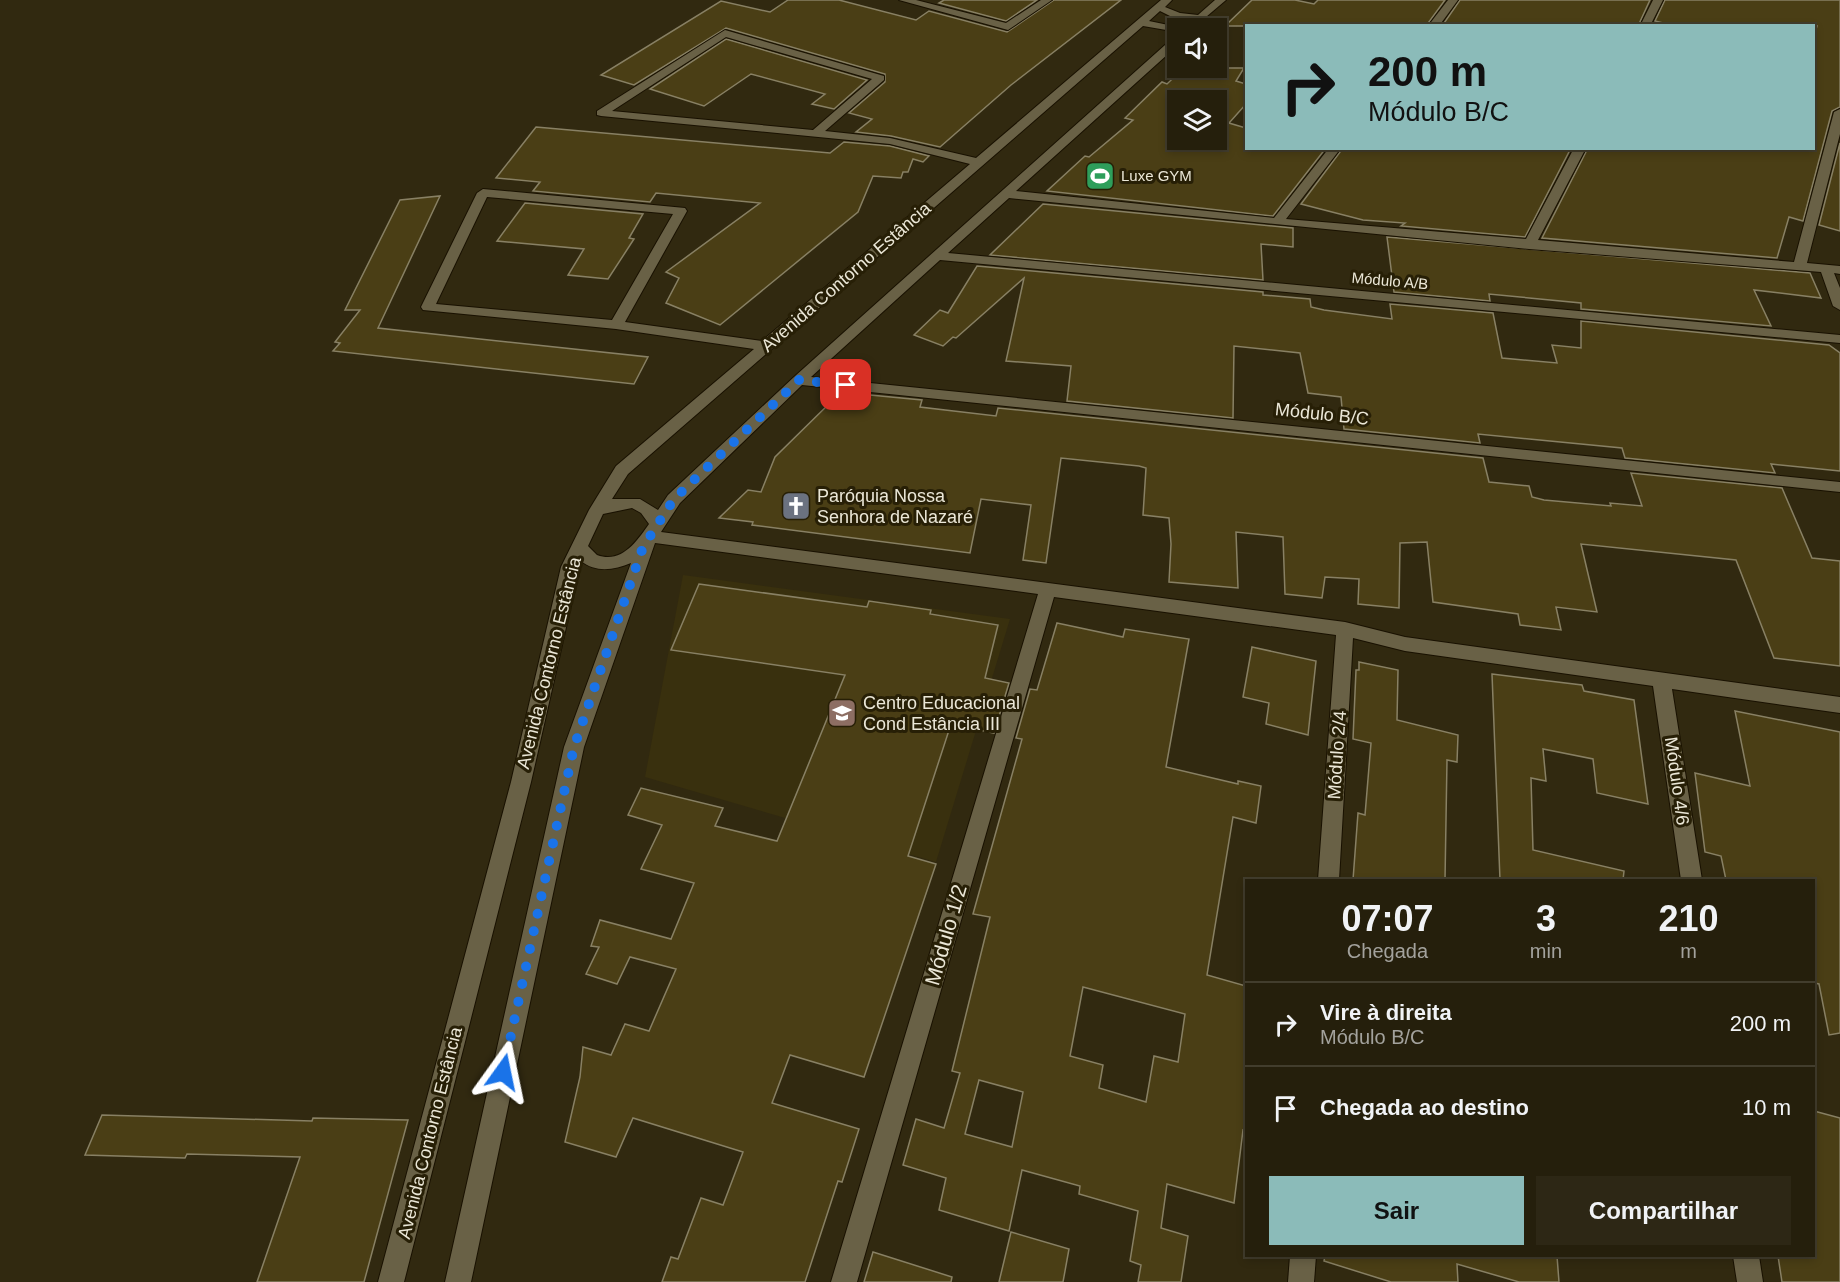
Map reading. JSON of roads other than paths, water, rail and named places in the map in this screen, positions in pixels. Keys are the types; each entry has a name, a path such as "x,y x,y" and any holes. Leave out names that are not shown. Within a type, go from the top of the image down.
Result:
{"street":[{"path":"904,0 1008,27 1047,0"},
{"path":"1162,4 1178,16 1200,18 1221,0"},
{"path":"1435,24 1453,0"},
{"path":"1646,24 1658,0"},
{"name":"Avenida Contorno Estância","path":"391,1282 518,793 570,567 597,510 622,470 1162,4"},
{"path":"1140,22 1167,27"},
{"path":"816,133 880,78 725,33 601,113 890,141 978,162"},
{"path":"579,544 582,554 591,561 604,564 626,559 649,536 674,499 799,380 1167,49"},
{"path":"1799,267 1840,112"},
{"path":"1277,222 1333,150"},
{"path":"1529,245 1579,150"},
{"path":"616,325 681,211 483,194 428,307 616,325 766,346"},
{"path":"1006,194 1277,222 1833,270 1840,306"},
{"name":"Módulo A/B","path":"937,256 1840,339"},
{"name":"Módulo B/C","path":"799,380 1840,487"},
{"path":"458,1282 574,747 649,536 654,515 647,507 635,503 622,502 597,510"},
{"path":"649,536 1345,629 1405,644 1840,705"},
{"name":"Módulo 1/2","path":"844,1282 1048,589"},
{"name":"Módulo 2/4","path":"1328,879 1345,629"},
{"name":"Módulo 4/6","path":"1662,681 1691,879"},
{"path":"1301,1282 1303,1257"},
{"path":"1746,1257 1750,1282"}],"place":[{"name":"Luxe GYM","path":"1100,176"},
{"name":"Paróquia Nossa Senhora de Nazaré","path":"796,506"},
{"name":"Centro Educacional Cond Estância III","path":"842,713"}]}
